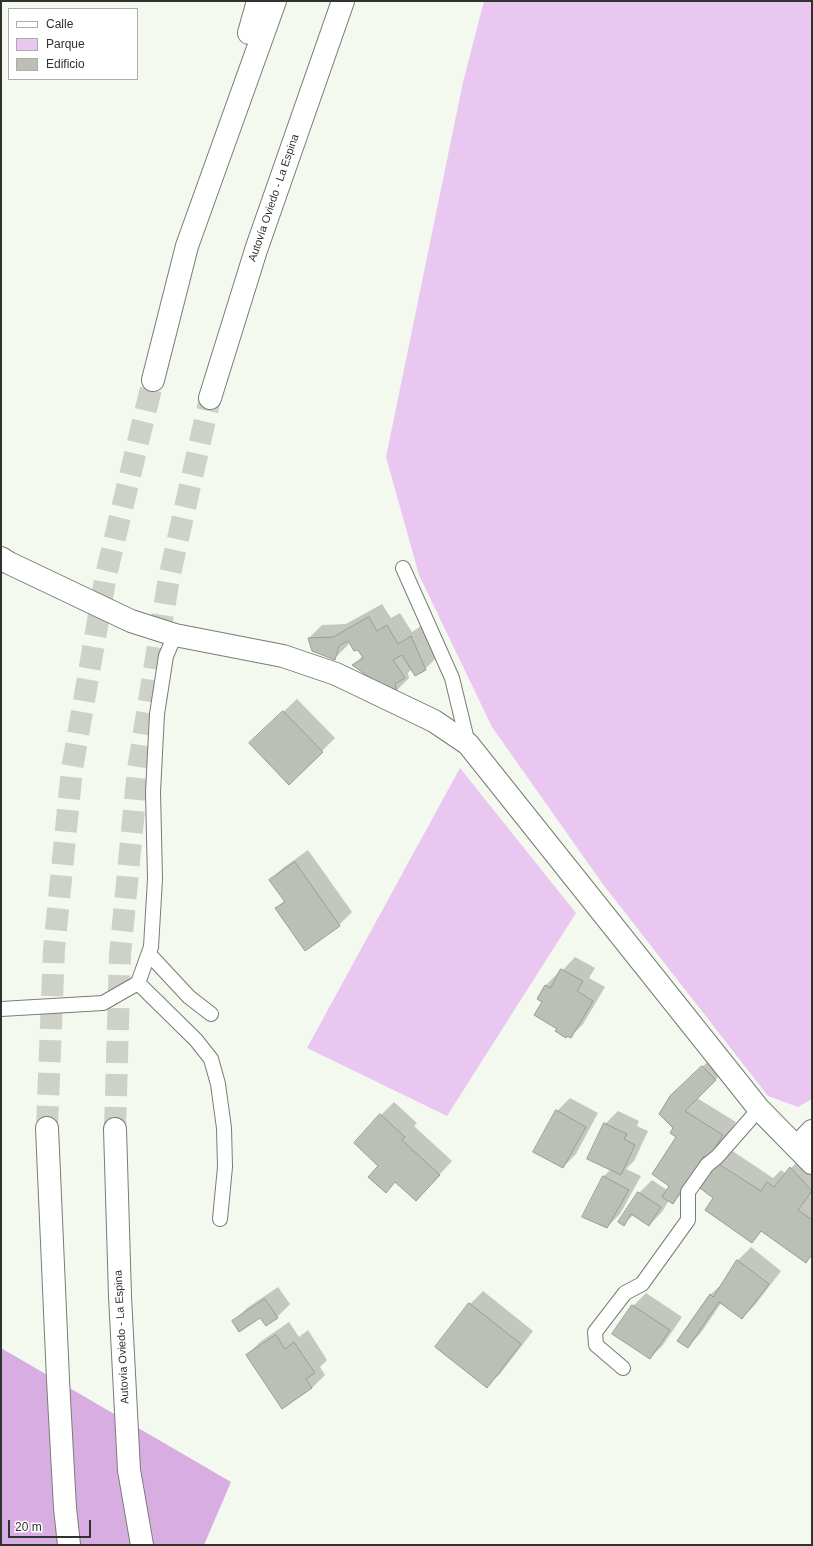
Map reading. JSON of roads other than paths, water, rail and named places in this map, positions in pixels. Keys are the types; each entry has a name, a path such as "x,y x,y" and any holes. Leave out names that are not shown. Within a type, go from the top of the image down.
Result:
{"main road":[{"path":"153,380 187,246 258,1"},
{"path":"187,246 275,1"},
{"name":"Autovía Oviedo - La Espina","path":"210,398 256,250 343,1"},
{"path":"307,102 350,1"},
{"path":"1,558 131,621 175,635 283,656 336,674 434,721 468,744 759,1109 798,1147 812,1163"},
{"path":"47,1128 58,1380 65,1508 69,1545"},
{"name":"Autovía Oviedo - La Espina","path":"115,1128 120,1296 129,1470 142,1545"},
{"path":"798,1147 812,1131"}],"lane":[{"path":"403,568 452,678 468,744"},
{"path":"1,1009 103,1003 138,982 151,947 155,879 153,792 157,714 166,656 175,635"},
{"path":"149,954 189,997 211,1014"},
{"path":"138,982 196,1040 211,1059 218,1084 224,1128 225,1167 220,1219"},
{"path":"623,1368 596,1345 594,1332 625,1293 642,1284 688,1220 688,1192 707,1165 759,1109"}],"tunnel":[{"path":"47,1128 54,949 72,769 106,575 153,380"},
{"path":"115,1129 120,955 138,769 169,578 210,398"}]}
